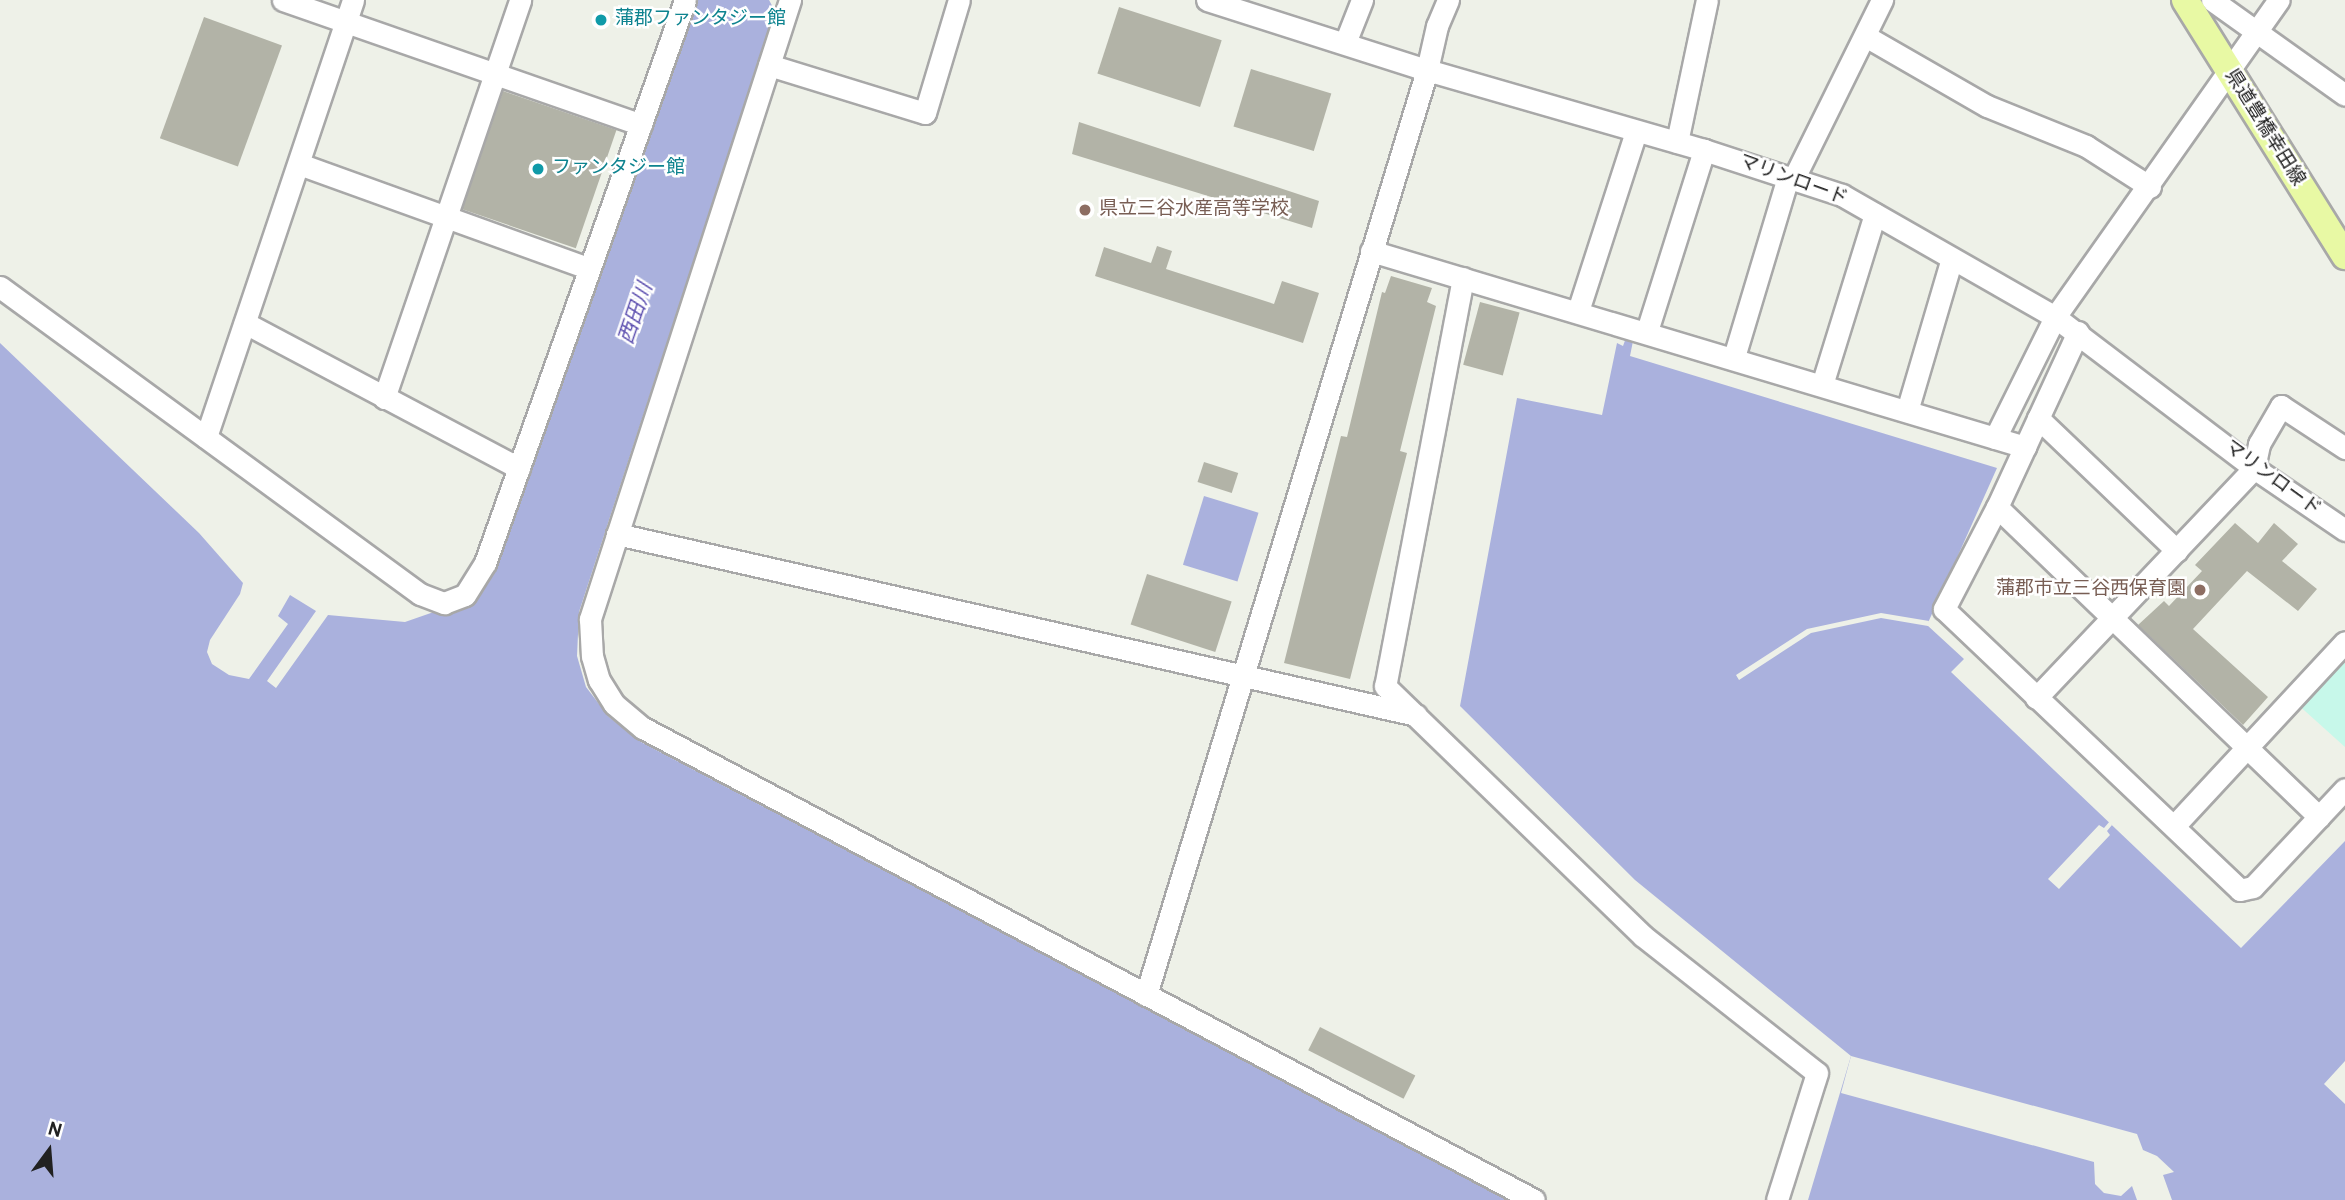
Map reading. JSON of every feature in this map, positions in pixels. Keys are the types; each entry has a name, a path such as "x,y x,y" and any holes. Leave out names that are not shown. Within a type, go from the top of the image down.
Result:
{"main road":[{"name":"県道豊橋幸田線","path":"2185,0 2345,256"}],"street":[{"path":"283,0 641,125"},
{"path":"206,437 353,0"},
{"path":"384,398 520,0"},
{"path":"0,287 408,586 444,603 465,595 476,582 519,468 685,0"},
{"path":"790,0 590,619 592,656 599,680 614,704 643,728 1534,1200"},
{"path":"769,65 925,113 959,0"},
{"name":"マリンロード","path":"1206,0 1427,70 1704,150 1842,195 2078,332 2254,468 2345,530"},
{"path":"1345,43 1362,0"},
{"path":"1146,995 1427,70 1437,26 1448,0"},
{"path":"1677,142 1707,0"},
{"path":"1734,357 1791,178 1867,37 1882,0"},
{"path":"2212,0 2345,95"},
{"path":"1995,438 2055,317 2150,187 2279,0"},
{"path":"1867,37 1987,106 2086,146 2150,187"},
{"path":"1578,311 1636,131"},
{"path":"1647,331 1704,150"},
{"path":"299,164 588,268"},
{"path":"1822,384 1875,214"},
{"path":"1371,250 1734,357 2025,447"},
{"path":"1907,411 1952,258"},
{"path":"1464,278 1385,686 1419,716 1643,936 1817,1073 1777,1200"},
{"path":"245,323 519,468"},
{"path":"2078,332 1997,507 1944,609 2240,890 2253,887 2345,789"},
{"path":"2036,698 2115,618 2254,468 2259,444 2281,406 2345,447"},
{"path":"2038,418 2177,551"},
{"path":"1997,507 2319,817"},
{"path":"617,534 1419,716"},
{"path":"2174,827 2345,642"}],"shaded area":[{"path":"2345,648 2345,747 2295,702"}],"water":[{"name":"西田川","path":"698,0 769,0 775,11 579,612 577,656 586,687 609,717 641,742 1509,1200 0,1200 0,343 199,533 243,583 240,594 210,640 207,652 212,664 229,675 249,679 288,624 278,616 290,595 316,611 267,681 276,688 328,615 405,622 474,598 487,584 514,516"},
{"path":"1627,335 1634,336 1630,356 1997,468 1927,625 1964,659 1951,672 2241,948 2345,841 2345,1061 2324,1084 2345,1104 2345,1200 1808,1200 1851,1056 1635,880 1460,706 1517,398 1602,415 1617,343 1623,346"},
{"path":"1204,496 1259,513 1237,582 1183,565"}],"pier":[{"path":"1881,613 1929,621 1928,626 1881,618 1811,633 1739,680 1736,675 1807,629"},
{"path":"2110,821 2112,825 2107,831 2110,835 2059,889 2048,879 2099,825 2104,828"},
{"path":"1851,1056 2137,1134 2143,1150 2157,1156 2174,1172 2163,1175 2172,1200 2137,1200 2132,1186 2121,1196 2104,1193 2095,1184 2094,1162 1841,1093"}],"building":[{"path":"1119,7 1222,40 1200,107 1097,74"},
{"path":"204,17 282,45 238,167 160,138"},
{"path":"1251,69 1331,94 1314,151 1233,126"},
{"name":"ファンタジー館","path":"503,91 616,130 576,248 462,209"},
{"path":"1079,122 1319,201 1312,228 1072,154"},
{"path":"1157,246 1172,251 1166,269 1274,304 1282,281 1319,293 1303,343 1095,276 1104,247 1151,263"},
{"path":"1391,276 1432,288 1427,302 1436,306 1400,451 1407,453 1350,679 1284,663 1341,436 1347,437 1382,292 1385,293"},
{"path":"1480,302 1520,313 1503,375 1463,365"},
{"path":"1204,462 1238,473 1232,493 1198,482"},
{"path":"2235,523 2258,543 2274,523 2298,544 2282,561 2317,589 2298,611 2247,571 2193,629 2268,697 2243,725 2138,625 2164,601 2169,606 2202,571 2195,565"},
{"path":"1147,574 1232,602 1215,652 1131,624"},
{"path":"1320,1027 1415,1076 1404,1099 1308,1050"}],"place":[{"name":"蒲郡ファンタジー館","path":"601,20"},
{"name":"ファンタジー館","path":"538,169"},
{"name":"県立三谷水産高等学校","path":"1085,210"},
{"name":"蒲郡市立三谷西保育園","path":"2200,590"}]}
